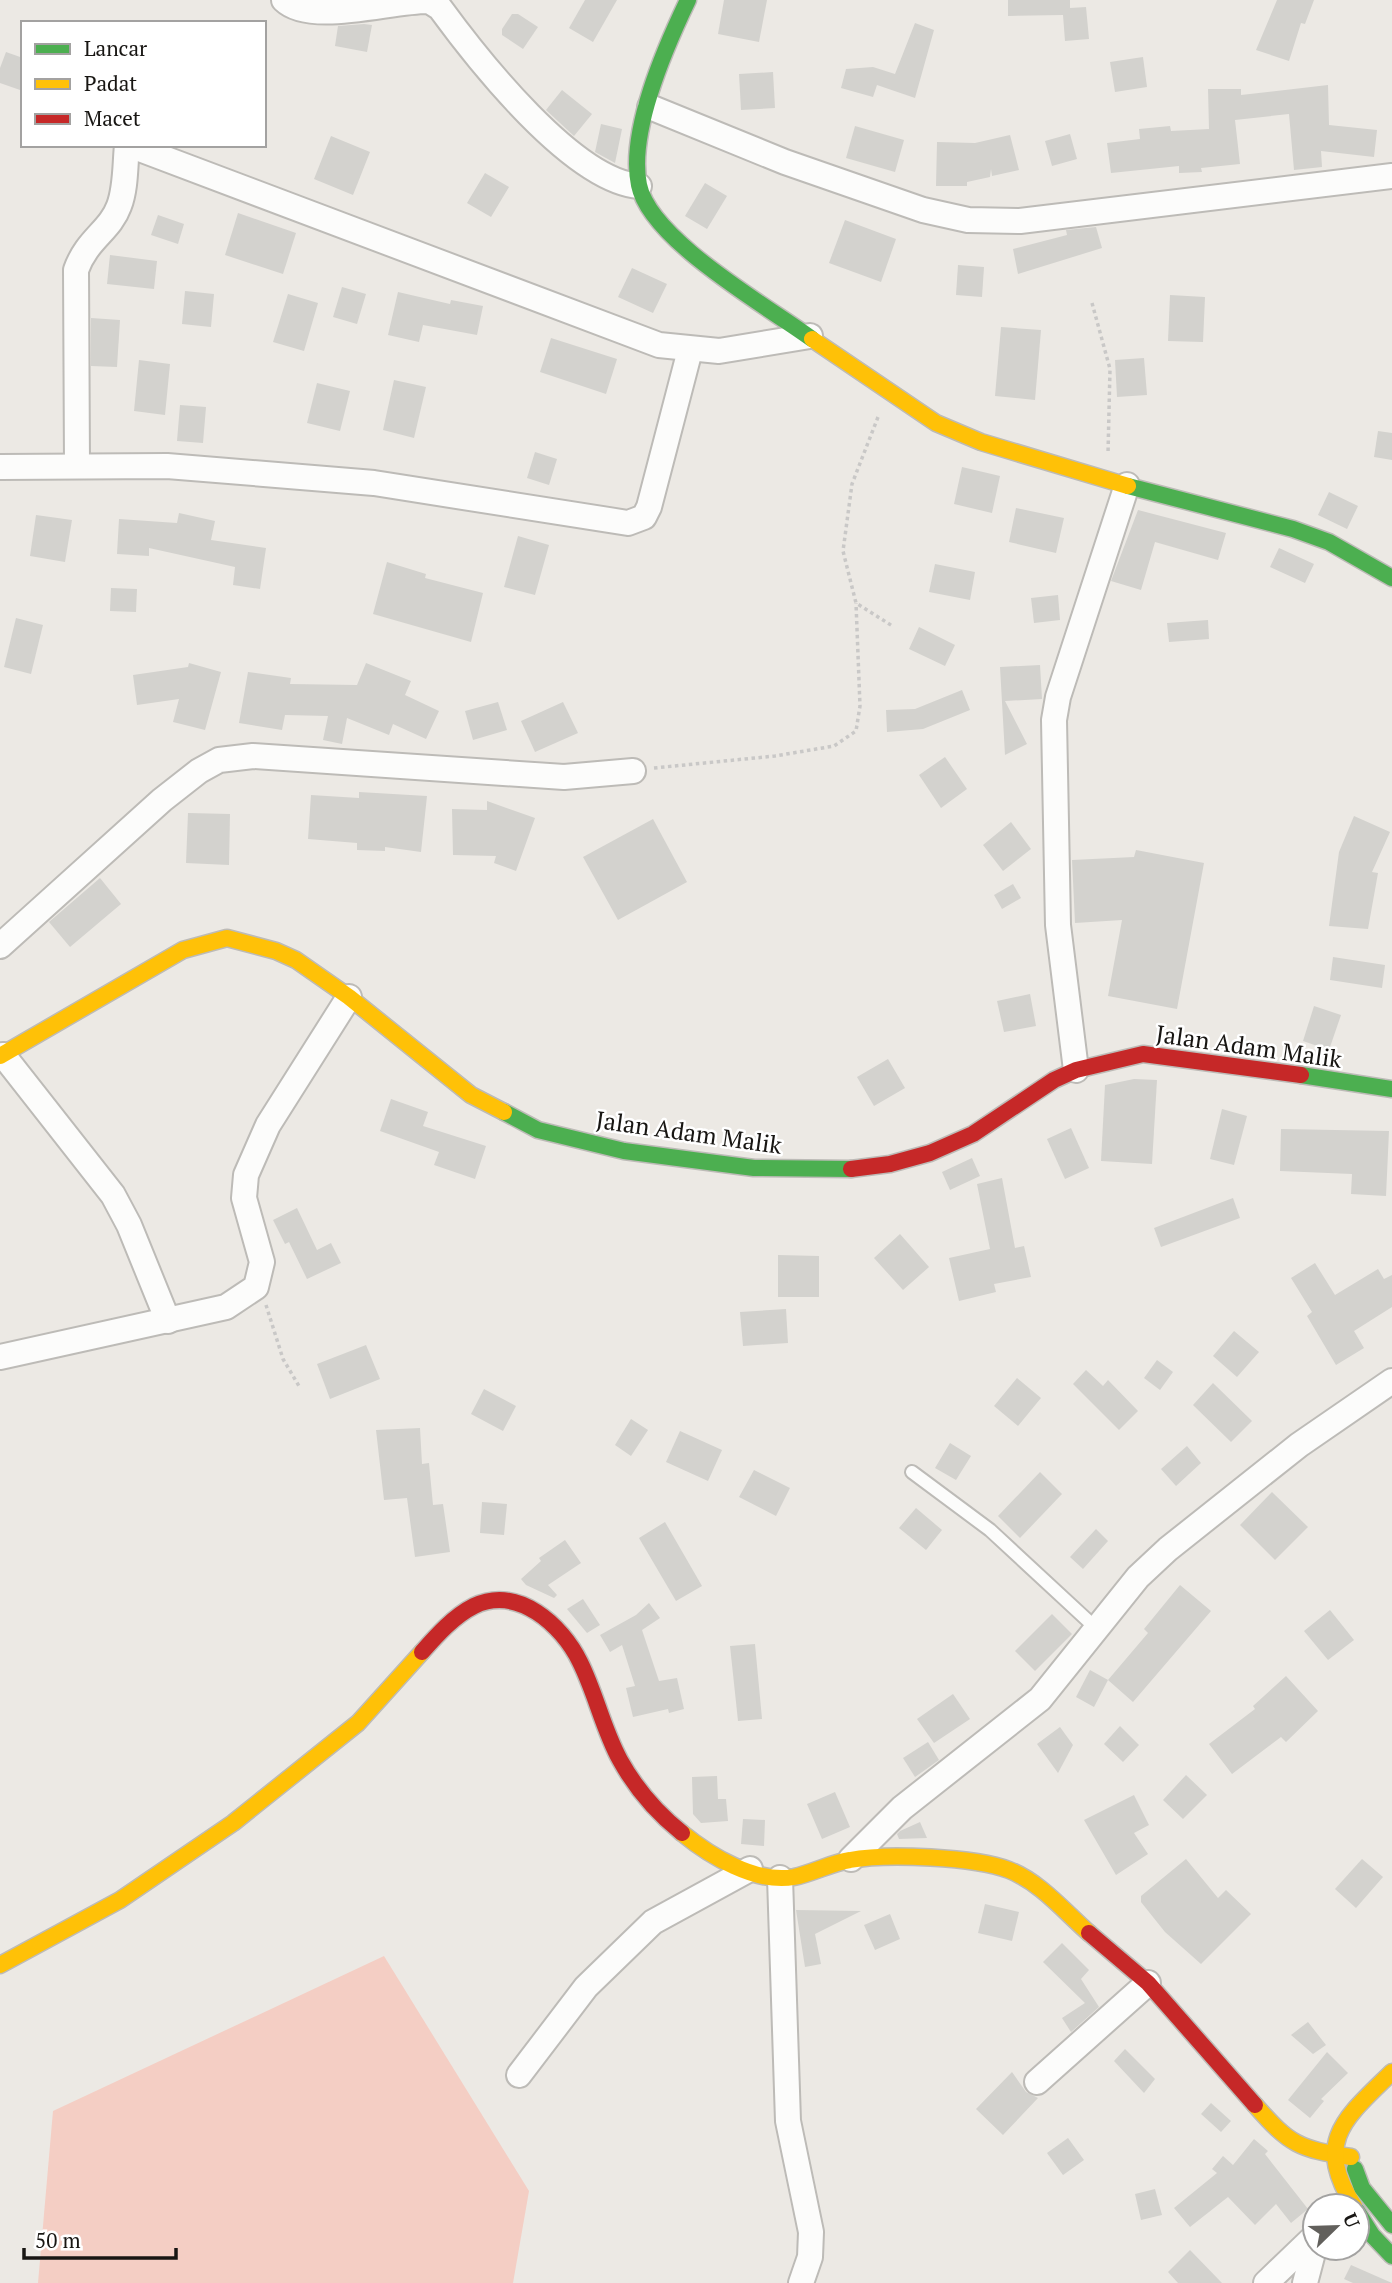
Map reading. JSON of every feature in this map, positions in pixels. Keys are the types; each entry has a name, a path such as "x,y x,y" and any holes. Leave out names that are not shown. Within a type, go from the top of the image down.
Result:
{"main road":[{"path":"688,0 658,66 639,150 639,186 658,223 673,239 918,414 981,442 1117,483 1293,529 1329,542 1392,578"},
{"name":"Jalan Adam Malik","path":"2,1056 174,955 227,938 276,951 349,997 471,1095 538,1130 624,1151 754,1168 839,1171 890,1164 930,1153 974,1133 1054,1080 1076,1070 1143,1054 1176,1056 1392,1089"},
{"path":"0,1965 86,1922 226,1829 372,1709 458,1616 486,1601 515,1602 546,1617 566,1638 586,1670 610,1741 654,1810 670,1826 726,1861 780,1878 851,1859 973,1859 1012,1870 1027,1879 1148,1983 1281,2135 1307,2150 1333,2155 1353,2151 1353,2192"},
{"path":"1349,2192 1333,2155 1339,2133 1357,2106 1392,2073"},
{"path":"1371,2213 1392,2225"},
{"path":"1371,2233 1392,2256"}],"street":[{"path":"284,0 290,5 315,12 429,1 440,8 488,72 546,129 605,176 622,184 639,186"},
{"path":"650,107 878,196 968,220 1020,220 1392,176"},
{"path":"77,465 76,270 83,251 106,228 119,207 128,147"},
{"path":"133,147 659,345 719,351 810,336"},
{"path":"0,467 167,467 374,483 628,523 644,517 649,507 690,350"},
{"path":"1076,1070 1058,925 1054,720 1117,483"},
{"path":"0,946 162,800 219,760 253,756 564,777 634,771"},
{"path":"0,1357 226,1307 256,1287 262,1262 244,1198 246,1175 268,1125 349,997"},
{"path":"2,1056 113,1195 129,1225 169,1321"},
{"path":"851,1859 902,1808 1040,1699 1138,1577 1168,1549 1299,1445 1392,1381"},
{"path":"519,2075 586,1987 653,1922 750,1869"},
{"path":"780,1878 788,2120 811,2232 810,2256 801,2283"},
{"path":"1037,2082 1148,1983"},
{"path":"1266,2283 1301,2249"},
{"path":"1310,2281 1313,2262"}],"lane":[{"path":"912,1472 990,1530 1098,1630"}],"path":[{"path":"1092,303 1110,369 1117,483"},
{"path":"634,771 775,756 834,746 856,731 860,706 856,603 843,551 852,484 887,392"},
{"path":"856,603 894,627"},
{"path":"256,1287 260,1287 283,1359 299,1386"}],"shaded area":[{"path":"384,1956 529,2191 513,2283 38,2283 53,2111"}],"building":[{"path":"585,0 617,0 593,42 569,28"},
{"path":"724,0 767,0 759,42 718,34"},
{"path":"1008,0 1070,0 1070,8 1086,7 1089,39 1065,41 1063,15 1008,16"},
{"path":"1277,0 1314,0 1305,24 1301,23 1289,61 1256,50"},
{"path":"512,14 518,14 538,27 523,49 502,35 502,29"},
{"path":"915,23 934,30 915,98 877,85 873,97 841,88 846,69 873,67 895,74"},
{"path":"372,25 367,52 335,46 338,26"},
{"path":"6,52 21,57 21,90 0,83 0,68"},
{"path":"1143,57 1147,87 1115,92 1110,62"},
{"path":"773,72 775,108 741,110 739,74"},
{"path":"1328,85 1329,125 1377,130 1374,157 1321,151 1322,167 1294,170 1289,114 1235,120 1240,164 1201,168 1202,172 1179,173 1179,166 1111,173 1107,143 1140,139 1139,129 1170,126 1171,131 1209,129 1208,89 1241,89 1241,95"},
{"path":"562,90 592,114 574,136 546,110"},
{"path":"601,124 622,129 615,163 595,152"},
{"path":"855,126 904,140 895,172 846,158"},
{"path":"1070,134 1077,159 1052,166 1045,141"},
{"path":"1010,135 1019,170 992,176 991,169 990,177 967,182 967,186 936,186 937,142 975,143"},
{"path":"331,136 370,152 353,195 314,179"},
{"path":"485,173 509,187 491,217 467,203"},
{"path":"705,183 727,196 707,229 685,216"},
{"path":"238,213 296,233 283,274 225,255"},
{"path":"158,215 184,224 178,244 151,235"},
{"path":"845,220 896,239 881,282 829,263"},
{"path":"1096,227 1102,248 1018,274 1013,249 1067,235 1066,230"},
{"path":"110,255 157,261 154,289 107,284"},
{"path":"958,265 984,267 982,297 956,295"},
{"path":"632,268 667,284 653,313 618,297"},
{"path":"342,287 366,294 357,324 333,317"},
{"path":"185,291 214,294 211,327 182,324"},
{"path":"398,292 450,304 451,300 483,306 477,335 423,325 419,342 388,335"},
{"path":"288,294 318,303 304,351 273,342"},
{"path":"1170,295 1205,297 1203,342 1168,341"},
{"path":"91,318 120,320 117,367 91,366"},
{"path":"1001,327 1041,330 1035,400 995,396"},
{"path":"551,338 617,359 606,394 540,372"},
{"path":"1144,358 1147,395 1117,397 1115,360"},
{"path":"139,360 170,364 165,415 134,411"},
{"path":"394,380 426,387 414,438 383,430"},
{"path":"317,383 350,391 340,431 307,423"},
{"path":"180,405 206,407 203,443 177,441"},
{"path":"1378,431 1392,433 1392,460 1374,457"},
{"path":"535,452 557,459 549,485 527,478"},
{"path":"962,467 1000,476 992,513 954,504"},
{"path":"1329,492 1358,506 1347,529 1318,515"},
{"path":"1016,508 1064,518 1056,553 1009,542"},
{"path":"1138,510 1226,533 1218,560 1155,542 1141,590 1111,581"},
{"path":"179,513 215,521 211,540 266,548 260,589 233,585 235,567 149,548 149,556 117,554 119,519 177,523"},
{"path":"36,515 72,520 65,562 30,556"},
{"path":"518,536 549,545 535,595 504,587"},
{"path":"1279,548 1314,564 1305,583 1270,567"},
{"path":"387,562 426,574 425,578 483,593 471,642 373,614"},
{"path":"935,564 975,572 970,600 929,592"},
{"path":"111,588 137,589 136,612 110,611"},
{"path":"1058,595 1060,620 1034,623 1031,598"},
{"path":"16,618 43,625 31,674 4,667"},
{"path":"1208,620 1209,639 1169,642 1167,623"},
{"path":"919,627 955,645 945,666 909,649"},
{"path":"189,663 221,672 205,730 173,722 179,699 137,705 133,675 188,667"},
{"path":"366,663 411,681 405,695 439,711 426,739 393,724 389,735 347,718 342,744 323,740 328,716 285,715 282,730 239,723 248,672 291,678 290,684 357,685"},
{"path":"1040,665 1042,699 1005,701 1027,744 1005,755 1000,667"},
{"path":"962,690 970,710 923,729 887,732 886,710 915,709"},
{"path":"498,702 507,730 473,740 465,711"},
{"path":"563,702 578,733 535,752 521,721"},
{"path":"945,757 967,789 941,808 919,775"},
{"path":"359,792 427,796 421,852 385,847 385,851 357,850 357,843 308,839 311,795 359,798"},
{"path":"487,801 535,818 516,871 494,863 496,856 453,855 452,809 487,810"},
{"path":"188,813 230,814 229,865 186,863"},
{"path":"1354,816 1390,832 1372,872 1378,873 1368,929 1329,926 1339,852"},
{"path":"653,819 687,882 618,920 583,857"},
{"path":"1011,822 1031,849 1003,871 983,845"},
{"path":"1136,850 1204,863 1177,1009 1108,996 1122,920 1075,923 1072,860 1134,857"},
{"path":"100,878 121,904 70,947 49,922"},
{"path":"1013,884 1021,898 1002,909 994,895"},
{"path":"1333,957 1385,965 1382,988 1330,980"},
{"path":"1030,994 1036,1026 1004,1032 997,1001"},
{"path":"1314,1006 1341,1015 1329,1050 1303,1041"},
{"path":"888,1059 905,1088 874,1106 857,1077"},
{"path":"1134,1079 1157,1080 1152,1164 1101,1161 1105,1085"},
{"path":"391,1099 428,1112 423,1126 486,1146 475,1179 434,1165 439,1152 380,1131"},
{"path":"1222,1109 1247,1116 1234,1165 1210,1159"},
{"path":"1071,1128 1089,1168 1065,1179 1047,1139"},
{"path":"1281,1129 1389,1131 1386,1196 1351,1194 1352,1174 1280,1171"},
{"path":"972,1158 980,1176 950,1190 942,1172"},
{"path":"1002,1178 1015,1248 1024,1246 1031,1277 994,1284 996,1292 959,1301 949,1258 990,1249 977,1184"},
{"path":"1233,1198 1240,1218 1161,1247 1154,1228"},
{"path":"297,1208 317,1250 331,1243 341,1263 307,1279 289,1242 285,1244 273,1220"},
{"path":"900,1234 929,1267 903,1290 874,1258"},
{"path":"778,1255 819,1256 819,1297 778,1297"},
{"path":"1315,1263 1335,1295 1378,1269 1384,1279 1392,1275 1392,1307 1354,1331 1364,1348 1336,1365 1307,1316 1312,1312 1291,1278"},
{"path":"786,1309 788,1343 743,1346 740,1312"},
{"path":"1234,1331 1259,1352 1237,1377 1213,1356"},
{"path":"366,1345 380,1379 330,1399 317,1364"},
{"path":"1157,1360 1173,1372 1160,1390 1144,1378"},
{"path":"1086,1370 1103,1386 1108,1380 1138,1411 1119,1430 1073,1384"},
{"path":"1017,1378 1041,1398 1018,1426 994,1406"},
{"path":"1213,1383 1252,1421 1231,1442 1193,1405"},
{"path":"484,1389 516,1406 503,1431 471,1414"},
{"path":"631,1419 648,1430 631,1456 615,1445"},
{"path":"420,1428 422,1464 429,1463 433,1505 443,1504 450,1552 415,1557 407,1498 384,1500 376,1430"},
{"path":"680,1431 722,1450 708,1481 666,1462"},
{"path":"950,1443 971,1456 956,1480 935,1468"},
{"path":"1187,1446 1201,1463 1176,1486 1161,1469"},
{"path":"754,1470 790,1488 776,1516 739,1497"},
{"path":"1040,1472 1062,1494 1020,1538 998,1516"},
{"path":"1272,1492 1308,1527 1275,1560 1240,1525"},
{"path":"482,1502 507,1504 504,1535 480,1533"},
{"path":"916,1508 942,1530 926,1550 899,1528"},
{"path":"665,1522 702,1586 676,1601 639,1538"},
{"path":"1096,1529 1108,1541 1083,1569 1070,1557"},
{"path":"565,1540 581,1563 548,1585 557,1595 554,1598 526,1585 521,1579 541,1561 539,1558"},
{"path":"1180,1585 1211,1611 1133,1702 1108,1680 1148,1633 1144,1629"},
{"path":"583,1599 600,1625 587,1633 567,1609"},
{"path":"649,1603 660,1618 642,1630 659,1681 677,1678 684,1709 669,1713 668,1709 633,1717 626,1688 635,1686 622,1645 610,1652 600,1635 636,1615"},
{"path":"1330,1610 1354,1640 1328,1660 1304,1631"},
{"path":"1052,1614 1072,1634 1035,1671 1015,1651"},
{"path":"755,1644 762,1719 738,1721 730,1646"},
{"path":"1090,1670 1108,1680 1094,1707 1076,1697"},
{"path":"1286,1676 1318,1711 1286,1742 1281,1737 1232,1774 1209,1744 1255,1709 1253,1706"},
{"path":"953,1694 970,1719 934,1743 917,1719"},
{"path":"1120,1726 1139,1745 1123,1762 1104,1744"},
{"path":"1060,1727 1073,1745 1058,1773 1037,1744"},
{"path":"928,1742 939,1760 915,1777 903,1758"},
{"path":"1186,1775 1207,1795 1183,1819 1163,1800"},
{"path":"717,1776 718,1799 726,1799 728,1821 701,1823 693,1814 692,1777"},
{"path":"835,1792 850,1827 822,1839 807,1804"},
{"path":"1134,1795 1149,1825 1134,1833 1148,1854 1116,1875 1084,1820"},
{"path":"743,1819 765,1820 764,1846 741,1844"},
{"path":"920,1822 927,1838 899,1839 897,1834 900,1831"},
{"path":"1186,1859 1218,1898 1226,1890 1251,1914 1201,1964 1165,1932 1141,1902 1141,1896"},
{"path":"1362,1859 1383,1877 1356,1908 1335,1889"},
{"path":"985,1904 1019,1912 1012,1941 978,1933"},
{"path":"796,1910 861,1911 815,1934 821,1964 805,1967"},
{"path":"890,1914 900,1939 875,1950 864,1925"},
{"path":"1062,1943 1089,1970 1081,1979 1099,2007 1071,2032 1062,2018 1085,2003 1043,1962"},
{"path":"1308,2022 1326,2045 1313,2054 1291,2035"},
{"path":"1125,2049 1155,2079 1144,2093 1114,2061"},
{"path":"1327,2052 1348,2073 1321,2099 1324,2101 1310,2118 1288,2100"},
{"path":"1012,2072 1026,2092 1038,2098 1003,2135 976,2109"},
{"path":"1211,2103 1231,2121 1221,2132 1201,2114"},
{"path":"1068,2138 1084,2160 1063,2175 1047,2153"},
{"path":"1254,2139 1268,2151 1265,2154 1301,2200 1301,2215 1291,2223 1276,2204 1255,2225 1228,2197 1190,2227 1174,2208 1217,2173 1212,2169 1223,2156 1233,2165"},
{"path":"1155,2189 1162,2215 1141,2220 1135,2194"},
{"path":"1190,2250 1222,2283 1178,2283 1168,2272"},
{"path":"1351,2265 1392,2283 1353,2283 1344,2279"}],"traffic: fast":[{"path":"688,0 659,66 644,116 637,164 639,185 648,206 664,228 687,249 740,290 812,339"},
{"path":"1128,486 1293,529 1329,542 1392,578"},
{"path":"1301,1075 1392,1089"},
{"path":"504,1112 538,1130 624,1151 754,1168 851,1169"},
{"path":"1355,2169 1362,2188 1392,2225"},
{"path":"1371,2233 1392,2256"}],"traffic: slow":[{"path":"812,339 936,423 981,442 1128,486"},
{"path":"0,1056 183,950 227,938 276,951 296,960 349,997 471,1095 504,1112"},
{"path":"0,1965 120,1900 233,1823 358,1723 422,1652"},
{"path":"682,1833 706,1851 734,1866 779,1878 794,1877 843,1861 866,1858 931,1858 994,1866 1009,1870 1031,1882 1089,1933"},
{"path":"1347,2192 1336,2164 1336,2147 1340,2132 1360,2103 1392,2072"},
{"path":"1255,2105 1277,2129 1297,2143 1307,2148 1351,2157"}],"traffic: jam":[{"path":"851,1169 890,1164 930,1153 973,1134 1054,1080 1076,1070 1143,1054 1301,1075"},
{"path":"422,1652 453,1620 474,1606 490,1601 507,1601 537,1612 562,1635 580,1662 614,1748 633,1781 656,1809 682,1833"},
{"path":"1089,1933 1148,1983 1255,2105"}]}
